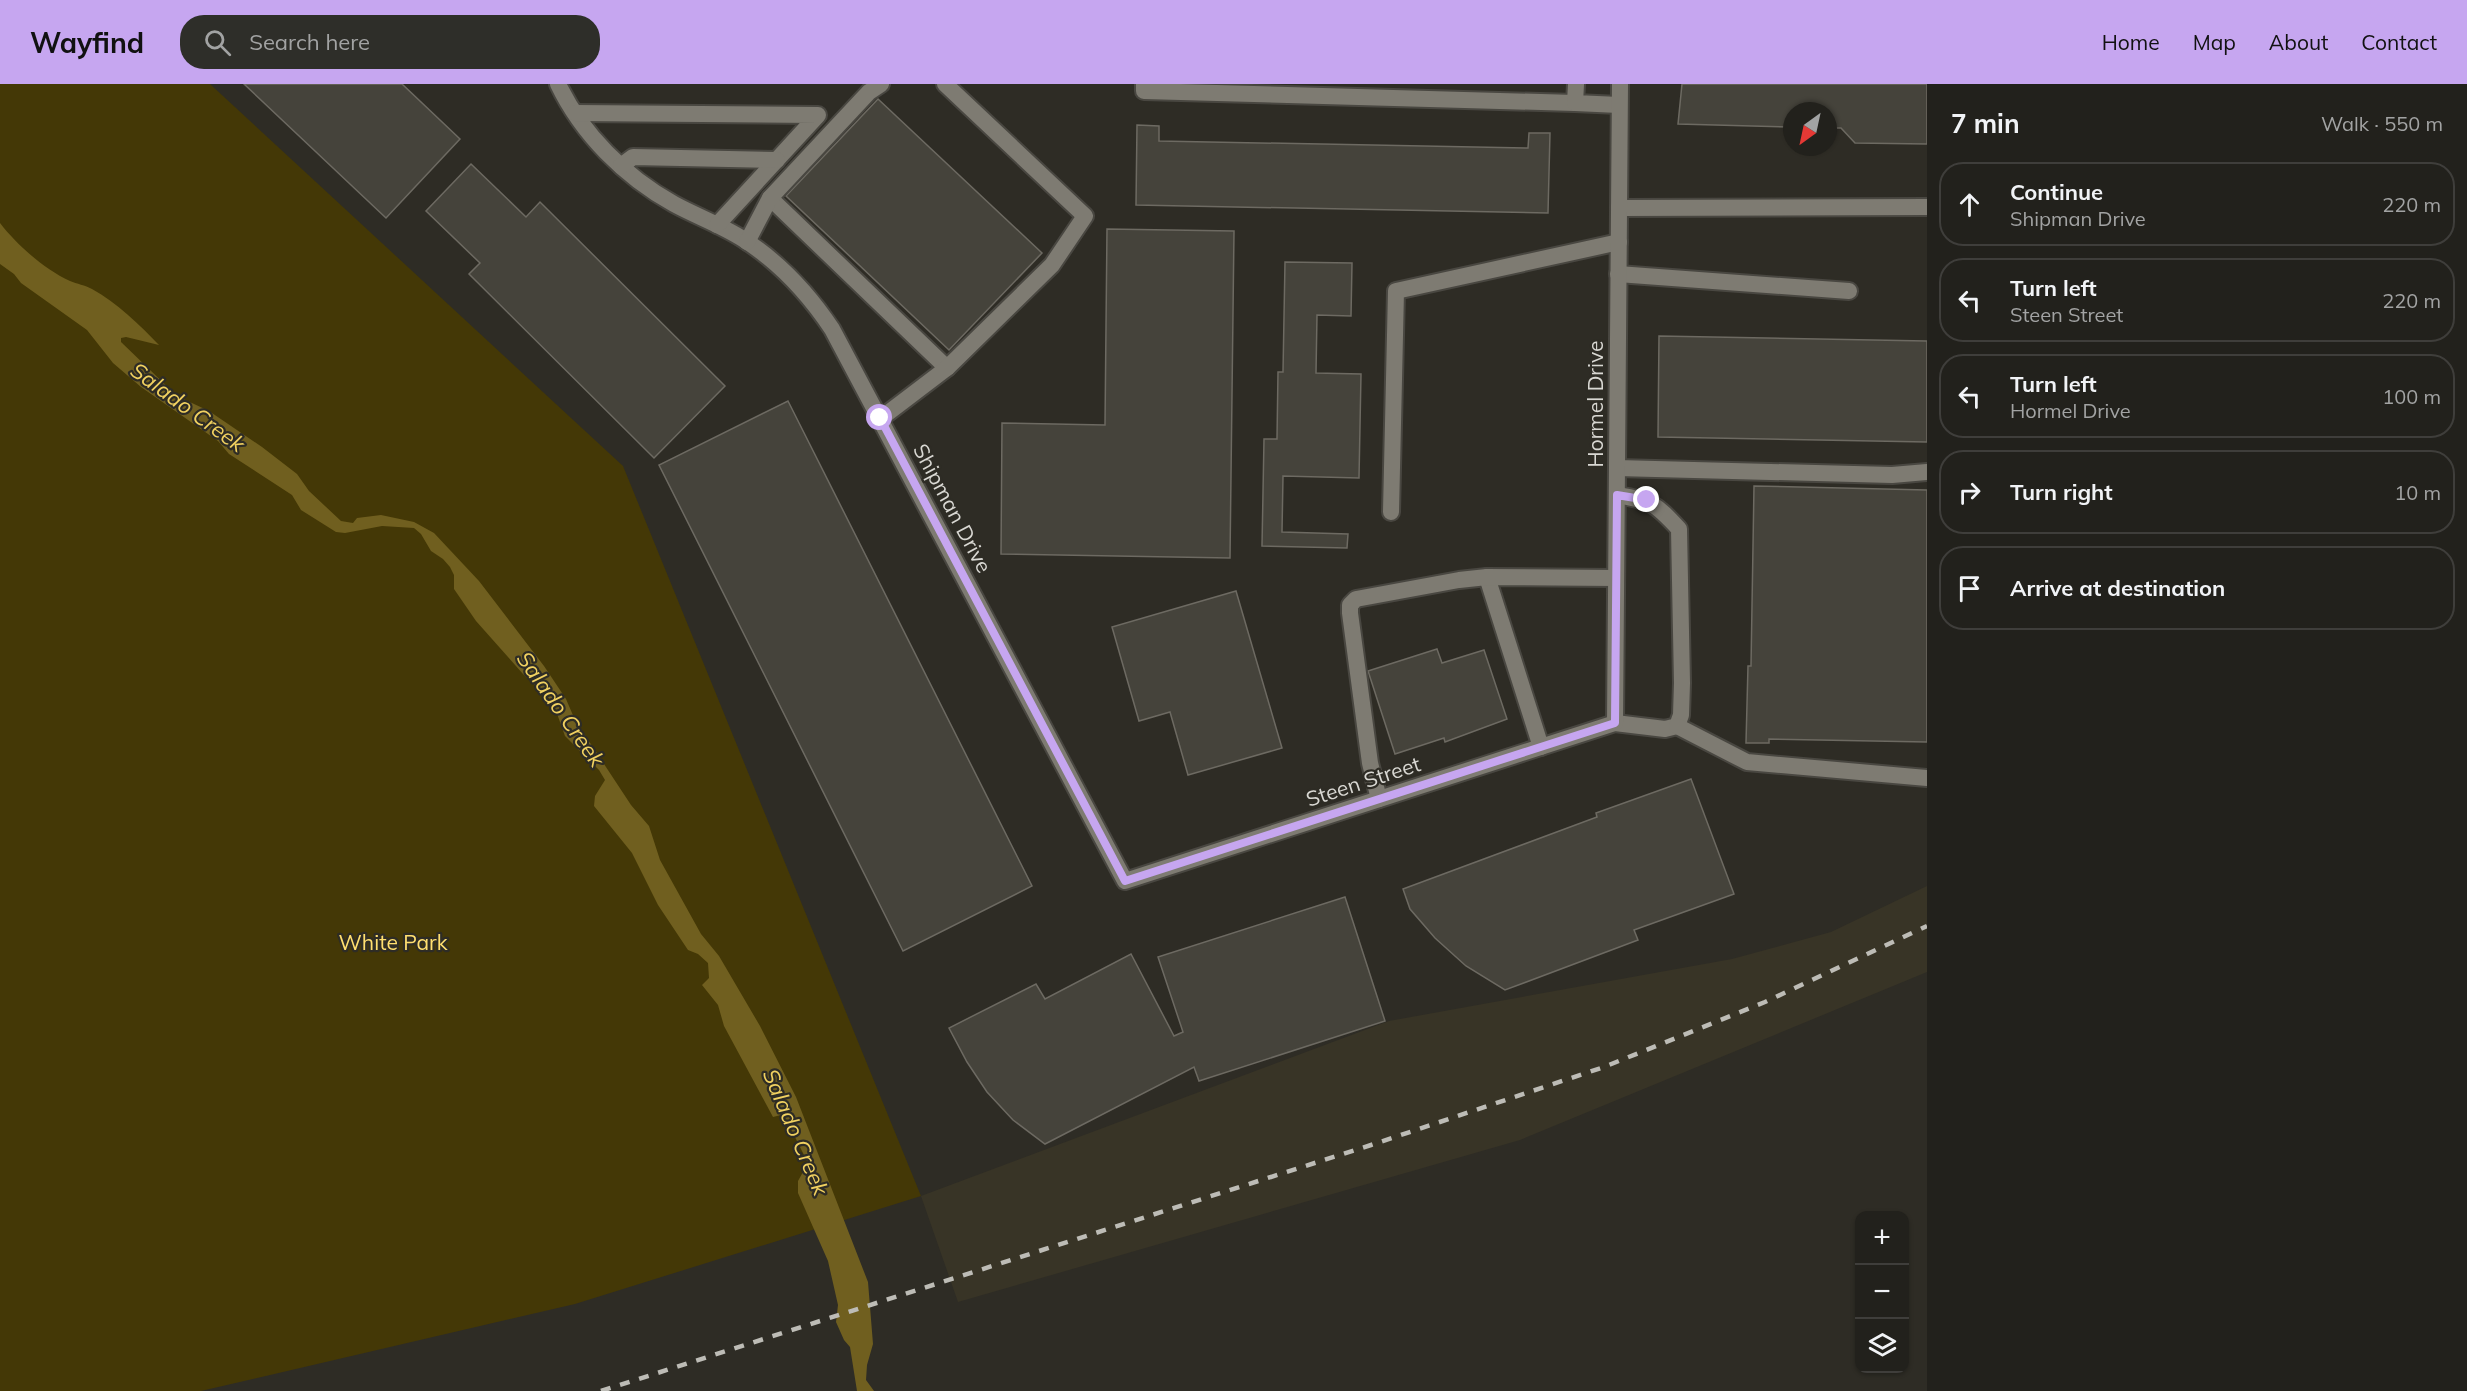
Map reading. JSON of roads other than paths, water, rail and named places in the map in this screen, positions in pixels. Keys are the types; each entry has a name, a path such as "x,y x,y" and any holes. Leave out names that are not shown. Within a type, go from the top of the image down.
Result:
{"street":[{"name":"Shipman Drive","path":"558,84 575,113 606,152 621,166 658,195 747,242 799,285 817,306 832,328 1125,881"},
{"path":"747,242 770,198 864,98 881,84"},
{"path":"880,418 947,368 1052,265 1085,216 945,84"},
{"path":"1144,84 1144,92 1619,105"},
{"path":"1575,103 1576,84"},
{"name":"Hormel Drive","path":"1615,723 1620,84"},
{"path":"575,113 818,115 717,225"},
{"path":"621,166 633,157 777,160"},
{"path":"770,198 947,368"},
{"path":"1619,208 1927,207"},
{"path":"1391,512 1396,291 1619,242"},
{"path":"1618,274 1849,291"},
{"path":"1617,468 1892,475 1927,472"},
{"path":"1617,495 1647,500 1662,511 1679,529 1682,683 1681,715 1677,726"},
{"path":"1488,577 1541,747"},
{"path":"1379,799 1370,763 1350,605 1356,599 1488,577 1616,578"},
{"path":"1615,723 1665,729 1677,726 1747,762 1927,778"},
{"name":"Steen Street","path":"1125,881 1615,723"}],"water":[{"name":"Salado Creek","path":"0,223 14,240 41,263 70,281 87,286 128,315 159,345 126,337 121,338 121,342 177,396 209,411 297,474 309,491 341,521 353,523 357,518 381,515 414,522 434,533 479,581 544,666 566,699 575,720 631,805 649,826 660,860 701,934 719,956 760,1026 796,1097 868,1282 873,1344 867,1365 866,1380 874,1391 857,1391 850,1347 844,1340 836,1322 838,1305 828,1261 798,1193 798,1181 808,1163 786,1119 781,1115 773,1117 724,1026 718,1005 702,985 709,978 708,963 698,954 688,950 658,905 632,853 594,806 595,796 605,780 599,770 565,736 555,708 548,697 523,674 476,621 454,589 454,575 450,567 431,551 421,534 414,528 382,526 345,533 336,532 301,510 292,495 229,454 218,441 141,387 113,363 87,330 21,283 14,274 0,264"}],"railway":[{"path":"601,1391 1371,1145 1604,1067 1765,1002 1927,926"}],"park label":[{"name":"White Park","path":"393,942"}]}
